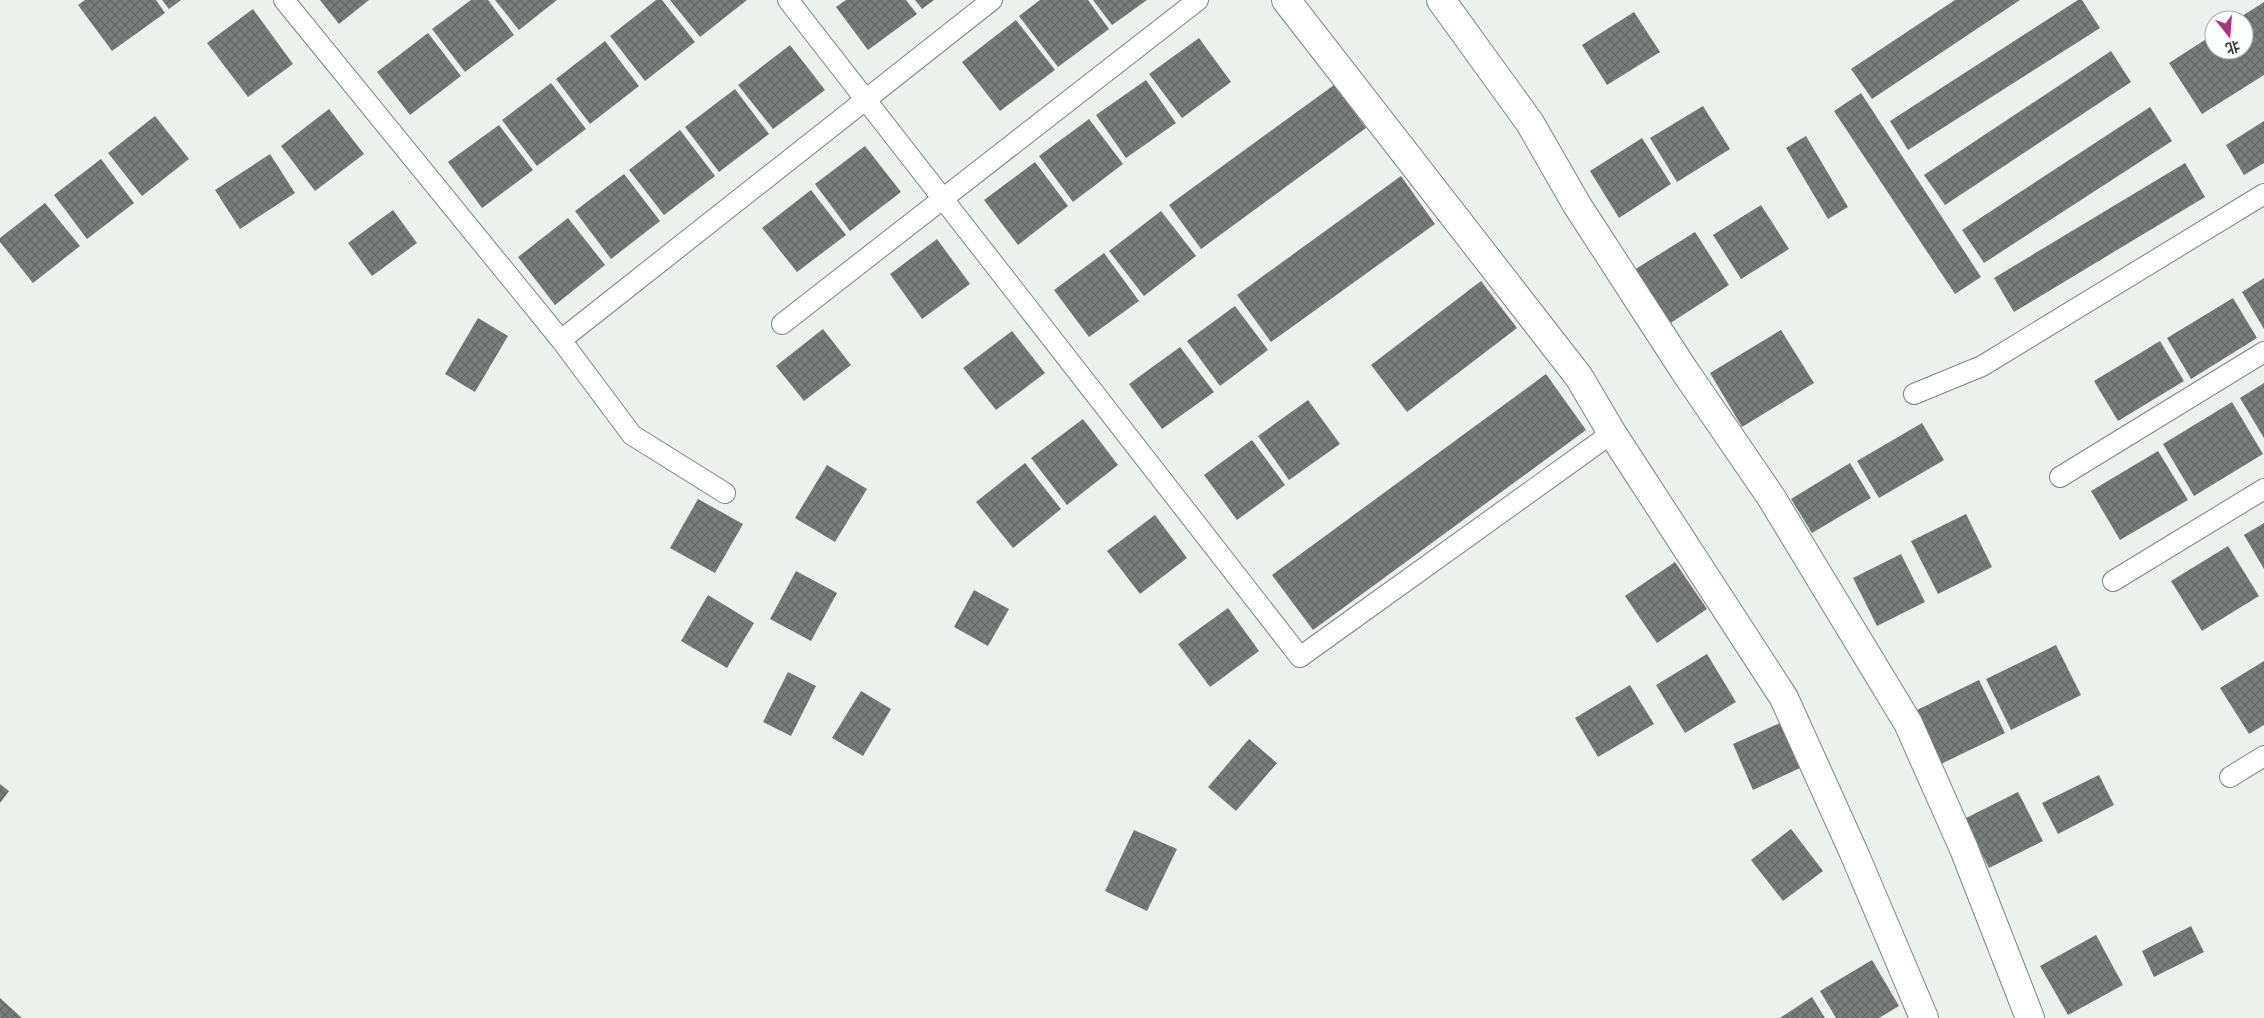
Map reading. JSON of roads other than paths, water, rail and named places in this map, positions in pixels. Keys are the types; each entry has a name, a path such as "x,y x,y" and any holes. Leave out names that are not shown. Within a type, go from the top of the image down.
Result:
{"street":[{"path":"1286,0 1580,377 1612,433 1784,698 1854,853 1924,1018"},
{"path":"1441,0 1530,122 1593,230 1684,370 1771,497 1908,723 1964,849 2030,1018"}],"lane":[{"path":"284,0 561,340 632,435 725,493"},
{"path":"788,0 1300,657 1612,433"},
{"path":"561,340 992,0"},
{"path":"782,324 1198,0"},
{"path":"1914,394 1982,366 2264,194"},
{"path":"2060,477 2264,352"},
{"path":"2114,581 2264,489"},
{"path":"2230,777 2264,756"}]}
